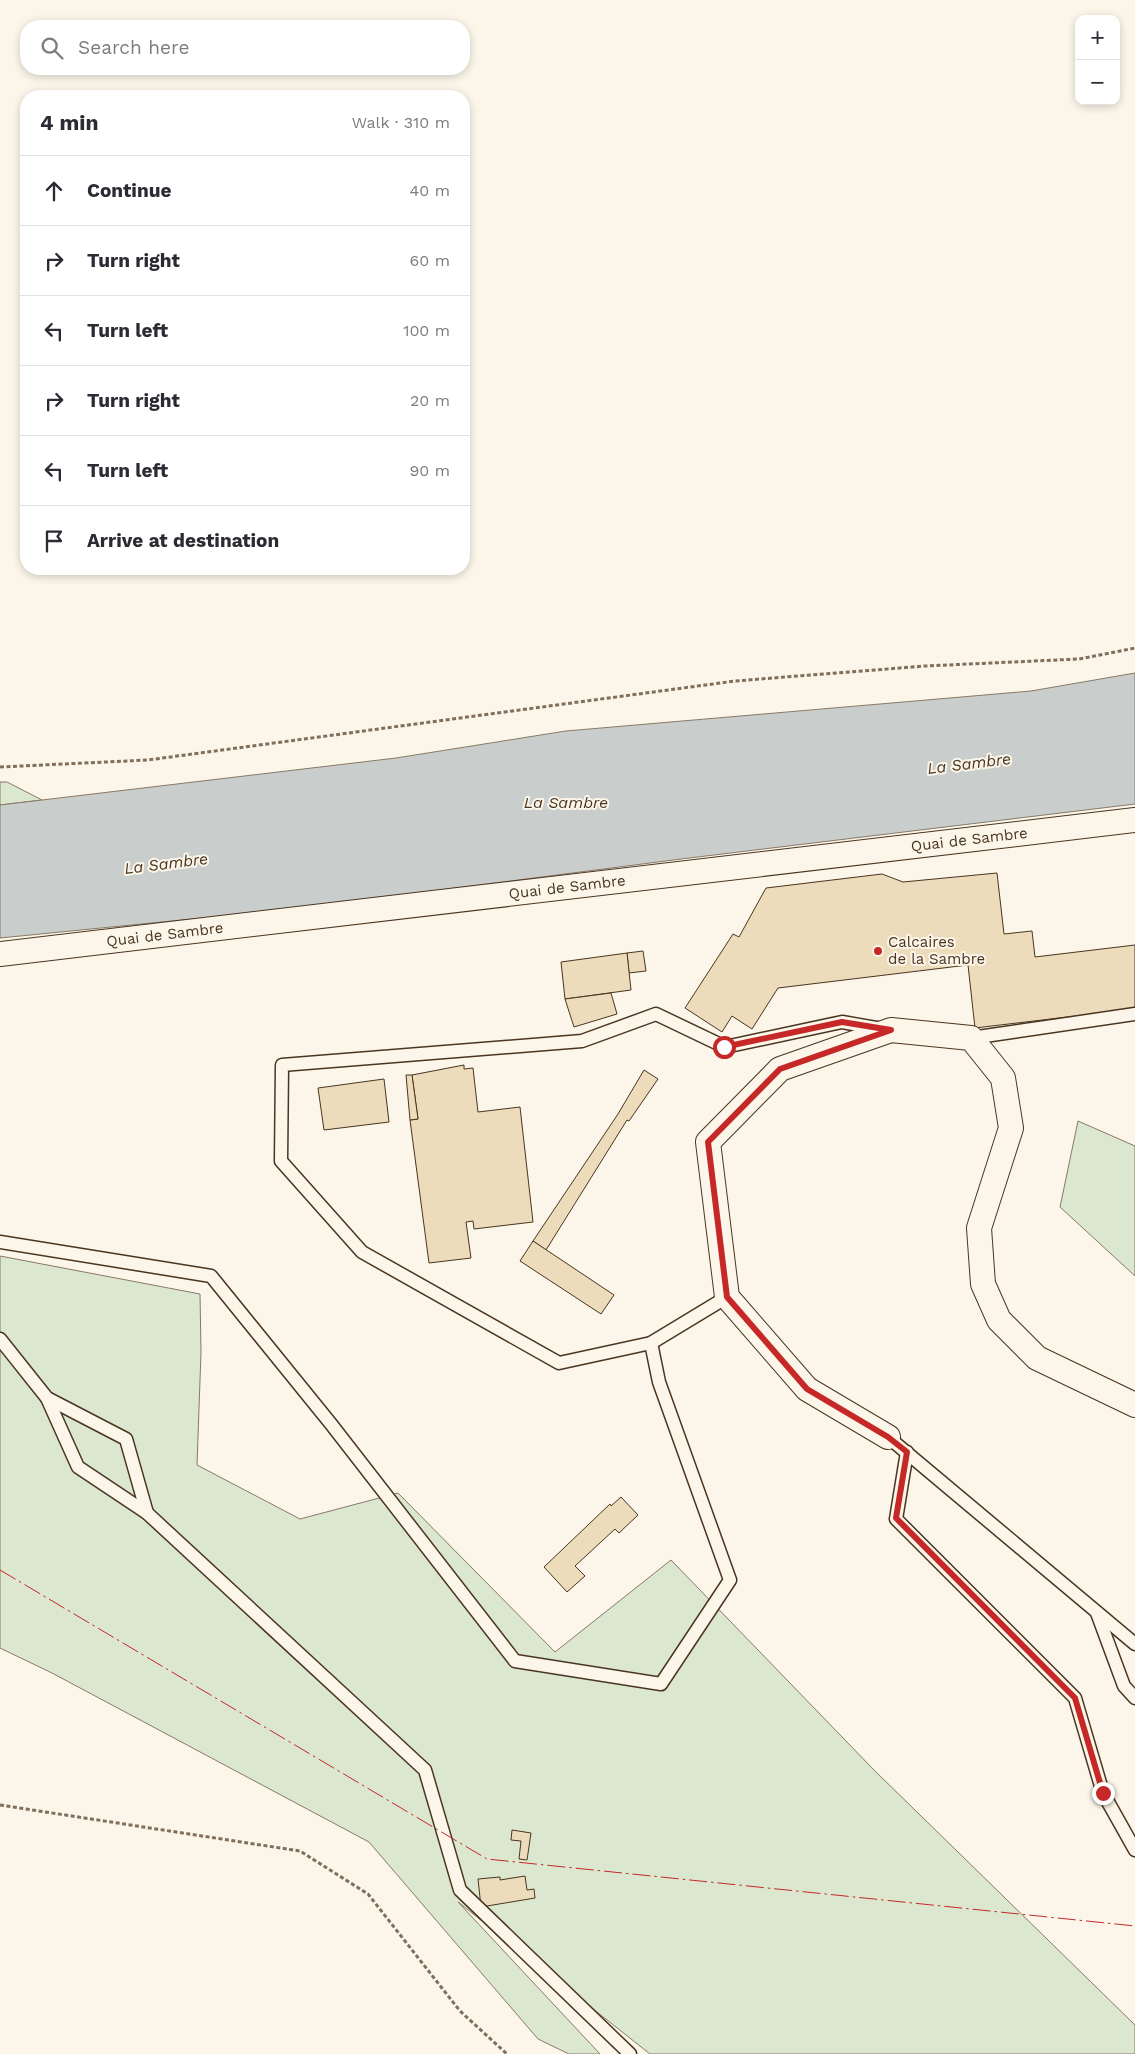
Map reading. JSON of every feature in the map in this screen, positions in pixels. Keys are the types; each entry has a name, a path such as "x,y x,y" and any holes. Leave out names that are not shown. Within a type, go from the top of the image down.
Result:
{"street":[{"name":"Quai de Sambre","path":"0,954 1135,820"},
{"path":"888,1437 807,1389 727,1297 708,1142 780,1069 891,1030 971,1038 1002,1078 1011,1128 979,1228 983,1284 999,1320 1037,1358 1135,1405"}],"lane":[{"path":"727,1297 650,1343 559,1363 362,1252 281,1161 282,1066 582,1041 656,1014 724,1047 842,1022 891,1030"},
{"path":"971,1038 1135,1014"},
{"path":"0,1242 211,1276 331,1424 515,1661 661,1684 730,1580 659,1382 650,1343"},
{"path":"0,1339 47,1398 78,1467 147,1513 425,1770 460,1890 630,2054"},
{"path":"47,1398 126,1439 147,1513"},
{"path":"888,1437 1134,1643"},
{"path":"907,1452 896,1518 1075,1698 1103,1793 1135,1850"},
{"path":"1096,1611 1124,1686 1135,1698"}],"path":[{"path":"0,767 148,760 735,681 924,666 1079,659 1135,648"},
{"path":"0,1805 300,1851 368,1894 460,2011 507,2054"}],"green space":[{"path":"0,782 7,782 42,800 0,805"},
{"path":"1078,1121 1135,1146 1135,1276 1060,1207"},
{"path":"0,1256 200,1294 201,1352 197,1465 300,1519 398,1493 555,1652 671,1560 874,1770 1135,2025 1135,2054 650,2054 458,1902 600,2054 569,2054 538,2039 369,1842 52,1673 0,1648"}],"water":[{"name":"La Sambre","path":"1135,673 1135,804 681,859 293,909 0,938 0,805 396,758 566,731 1031,691"}],"building":[{"name":"Calcaires de la Sambre","path":"997,873 1004,934 1032,931 1035,957 1135,945 1135,1009 975,1028 968,965 778,988 752,1029 732,1016 722,1032 685,1008 733,934 739,937 766,888 882,874 903,882"},
{"path":"643,951 646,971 629,973 627,953"},
{"path":"627,953 631,990 565,999 561,962"},
{"path":"611,993 617,1014 574,1027 565,999"},
{"path":"464,1065 464,1069 473,1068 478,1112 520,1107 533,1222 474,1229 473,1221 466,1222 471,1258 429,1263 410,1120 418,1119 412,1075"},
{"path":"644,1070 658,1079 629,1121 627,1120 546,1250 533,1241 618,1114"},
{"path":"406,1075 412,1075 418,1119 410,1120"},
{"path":"384,1079 389,1122 324,1130 318,1088"},
{"path":"533,1241 614,1295 601,1314 520,1261"},
{"path":"621,1497 638,1515 619,1533 615,1529 575,1566 585,1576 567,1592 544,1567 610,1504 611,1506"},
{"path":"512,1830 531,1833 527,1860 519,1859 521,1841 511,1840"},
{"path":"525,1876 527,1890 534,1889 535,1898 481,1907 478,1879 500,1877 500,1880"}],"power":[{"path":"0,1570 487,1859 1135,1926"}],"place":[{"name":"Calcaires de la Sambre","path":"878,951"}],"route":[{"path":"724,1047 842,1022 891,1030 780,1069 708,1142 727,1297 807,1389 888,1437 907,1452 896,1518 1075,1698 1103,1793"}]}
